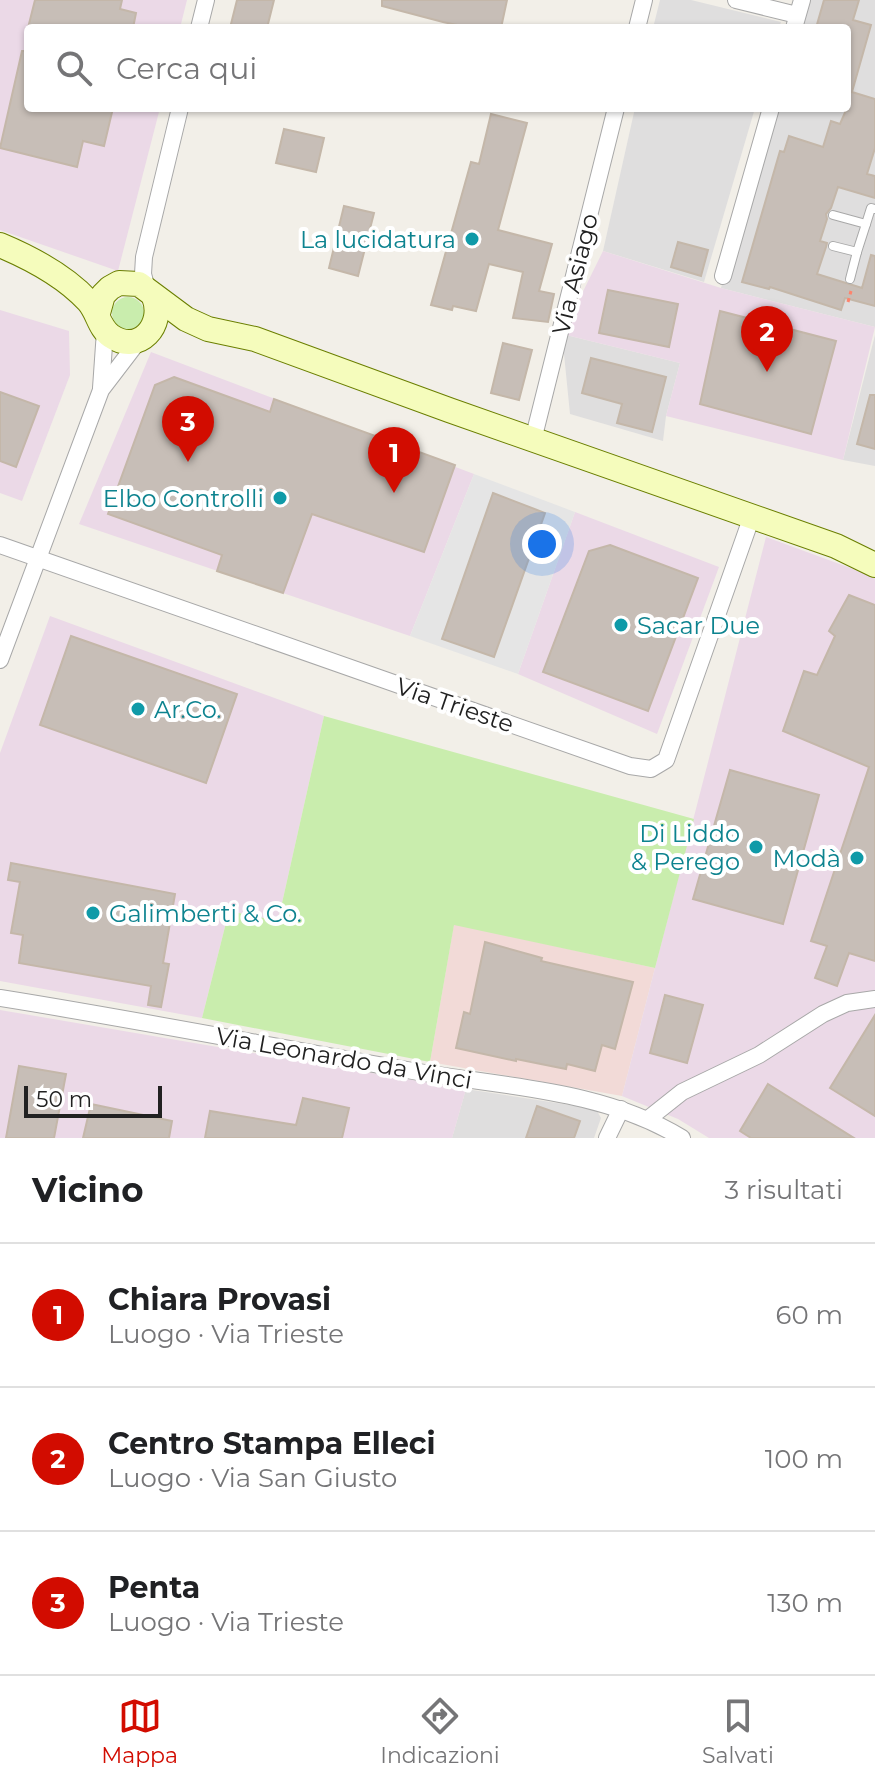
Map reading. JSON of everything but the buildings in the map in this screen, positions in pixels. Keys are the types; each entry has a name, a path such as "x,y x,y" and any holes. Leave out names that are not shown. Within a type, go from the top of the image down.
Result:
{"street":[{"path":"200,24 206,0"},
{"path":"638,24 644,0"},
{"path":"736,0 798,14"},
{"path":"0,660 101,390 157,316 143,274 144,257 179,112"},
{"name":"Via Asiago","path":"533,440 615,112"},
{"path":"723,276 770,112"},
{"path":"0,245 25,255 63,280 86,299 102,322 121,341 208,329"},
{"path":"101,390 103,295 136,270 144,257"},
{"path":"63,280 114,286 129,282 186,319 208,329 255,339 836,546 875,565"},
{"name":"Via Trieste","path":"0,545 630,766 651,769 666,760 752,516"},
{"name":"Via Leonardo da Vinci","path":"0,998 473,1082 592,1100 648,1119 682,1138"},
{"path":"648,1119 682,1092 759,1055 823,1014 847,1003 875,999"},
{"path":"607,1138 621,1109"}],"lane":[{"path":"850,279 871,208 875,209"},
{"path":"833,215 866,224"},
{"path":"833,246 857,252"}],"shaded area":[{"path":"0,0 187,0 181,24 24,24 24,112 159,112 118,271 0,230"},
{"path":"660,0 691,0 781,22 780,24 654,24"},
{"path":"804,0 875,0 875,327 721,288 771,112 851,112 851,24 796,24"},
{"path":"634,112 754,112 704,282 603,251"},
{"path":"603,251 721,288 875,327 843,460 666,416 680,363 562,334"},
{"path":"0,310 69,331 70,375 22,501 0,493"},
{"path":"562,334 680,363 663,441 570,414"},
{"path":"875,335 875,466 843,460"},
{"path":"151,352 474,474 410,636 79,524"},
{"path":"474,474 575,512 518,674 410,636"},
{"path":"575,512 719,567 657,734 518,674"},
{"path":"766,537 875,577 875,1138 709,1138 678,1119 622,1096"},
{"path":"50,616 324,716 278,921 229,911 202,1018 0,981 0,753"},
{"path":"454,924 655,968 622,1096 430,1062"},
{"path":"0,1010 466,1089 452,1138 0,1138"},
{"path":"466,1089 596,1109 601,1118 594,1138 452,1138"}],"green space":[{"path":"128,297 139,302 144,313 139,324 128,329 117,324 112,313 117,302"},
{"path":"324,716 694,819 655,968 454,925 430,1062 202,1018 229,911 278,921"}],"place":[{"name":"La lucidatura","path":"472,239"},
{"name":"Centro Stampa Elleci","path":"767,372"},
{"name":"Penta","path":"188,462"},
{"name":"Chiara Provasi","path":"394,493"},
{"name":"Elbo Controlli","path":"280,498"},
{"name":"Sacar Due","path":"621,625"},
{"name":"Ar.Co.","path":"138,709"},
{"name":"Di Liddo & Perego","path":"756,847"},
{"name":"Modà","path":"857,858"},
{"name":"Galimberti & Co.","path":"93,913"}]}
